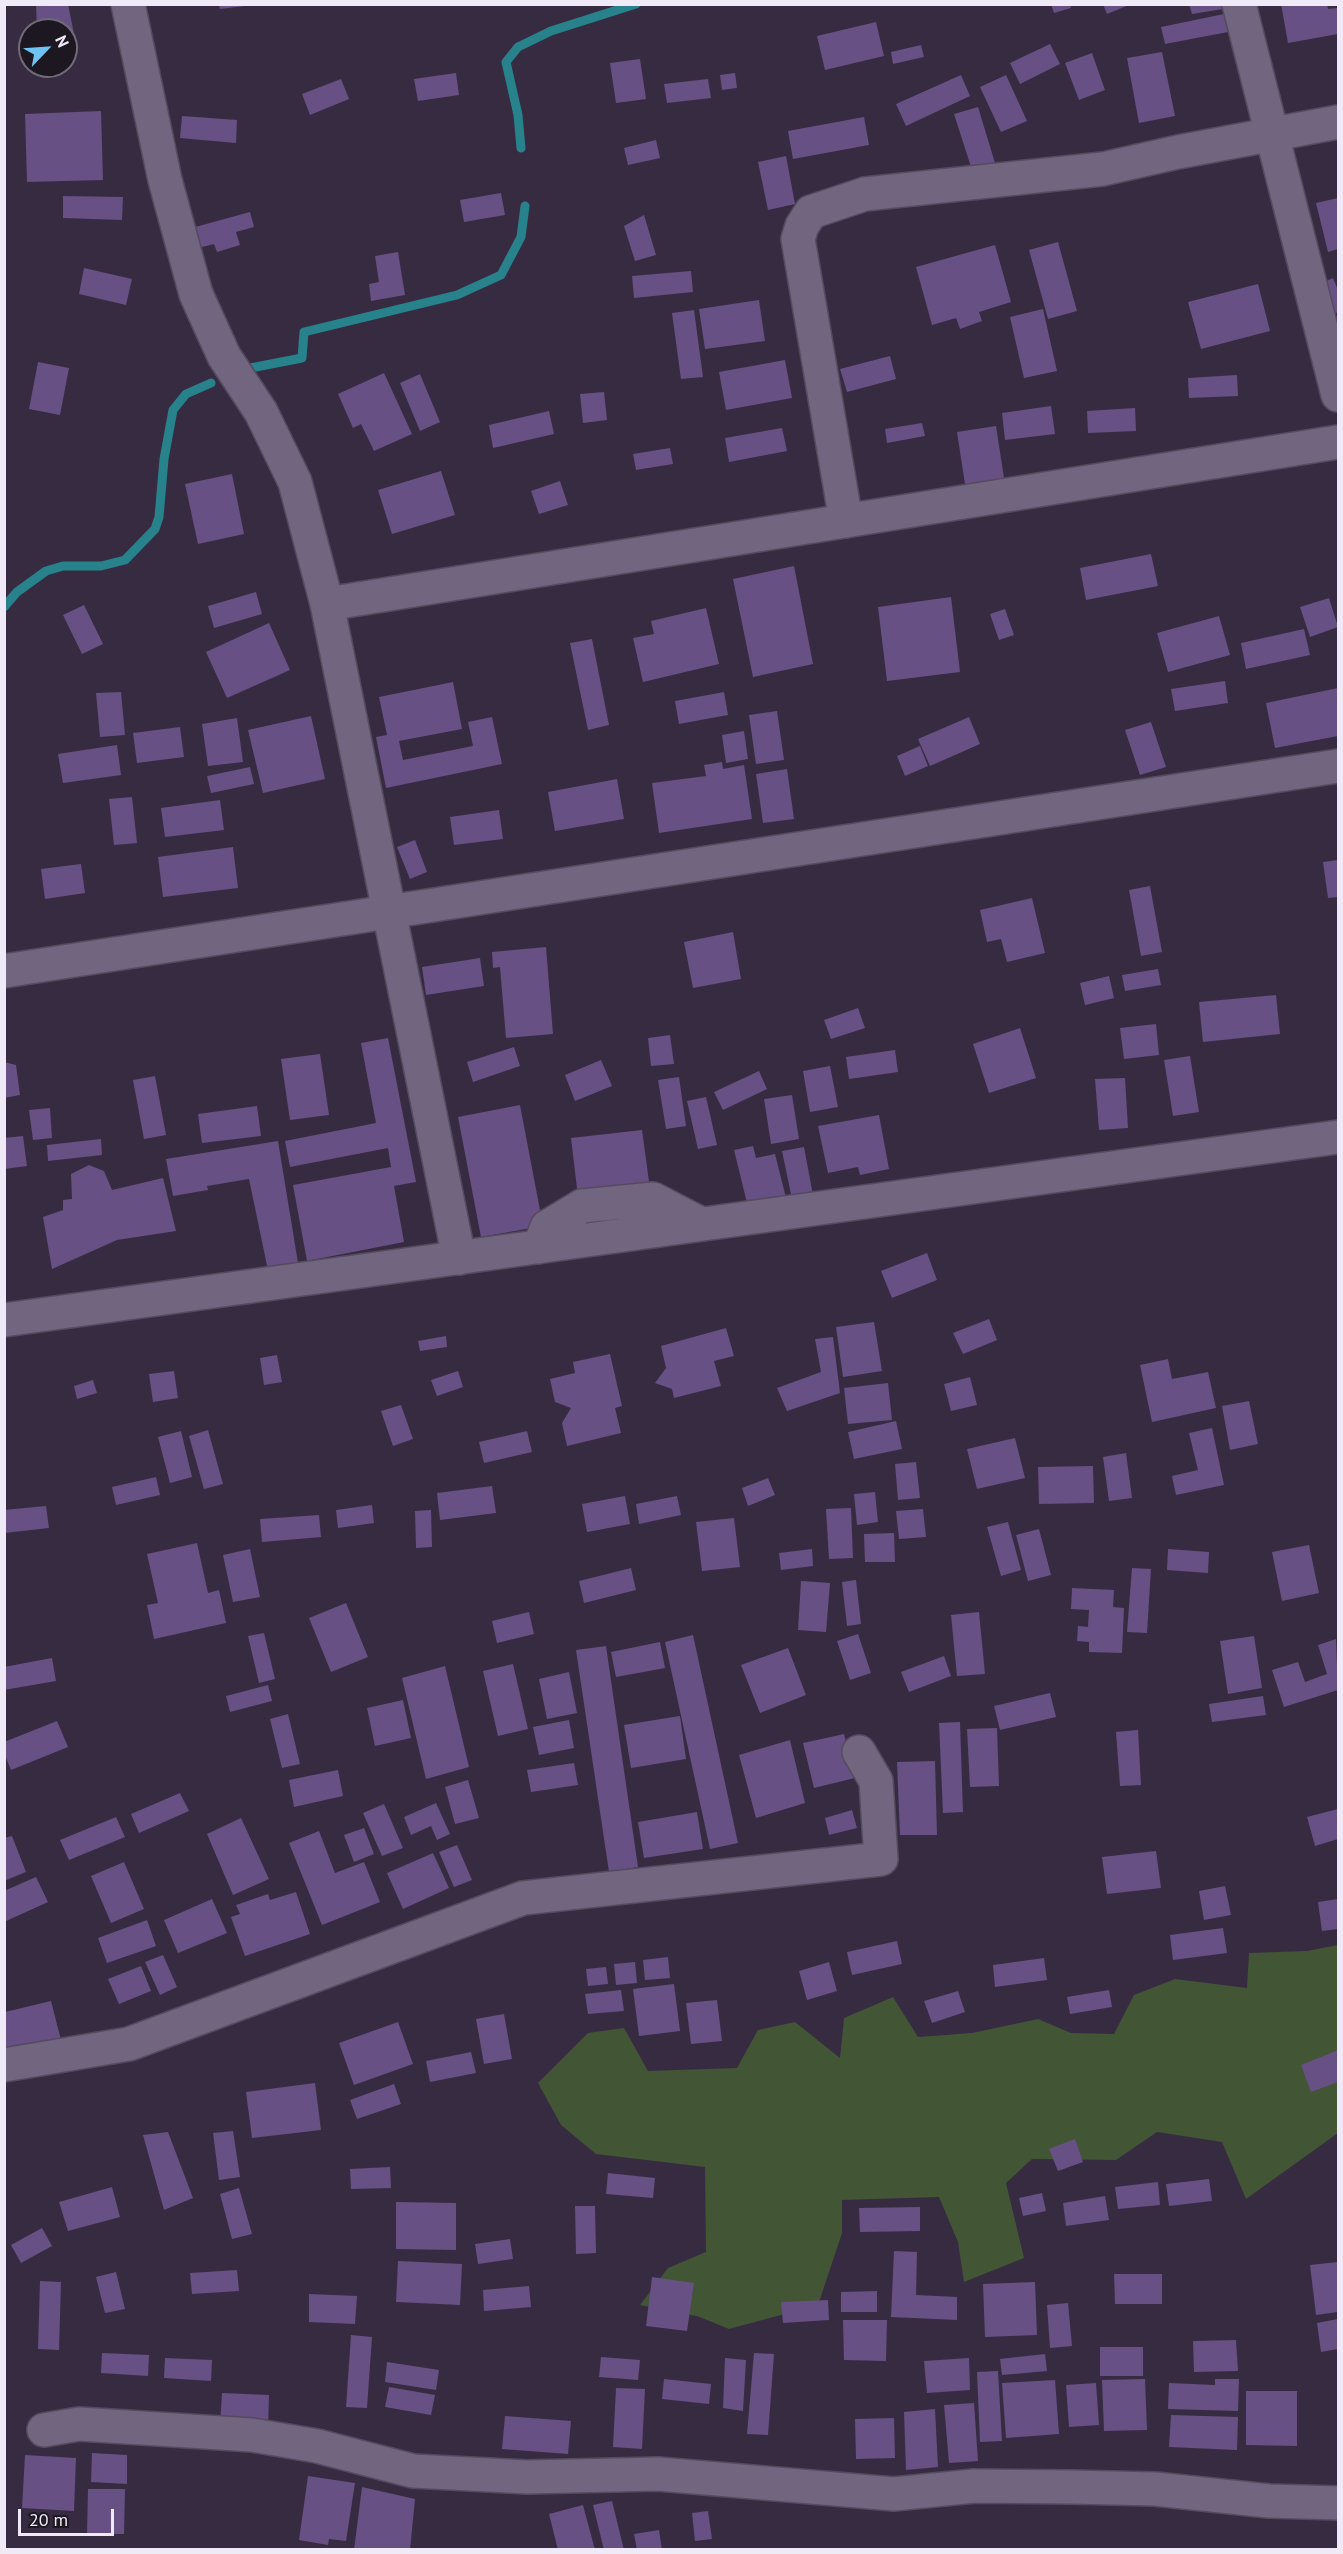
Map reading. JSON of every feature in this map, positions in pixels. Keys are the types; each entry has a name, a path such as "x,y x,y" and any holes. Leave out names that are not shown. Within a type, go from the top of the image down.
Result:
{"street":[{"path":"128,4 165,180 196,294 224,356 261,412 295,482 327,604 387,912 459,1258"},
{"path":"1239,4 1338,395"},
{"path":"846,521 798,240 802,226 811,212 865,194 1103,170 1178,152 1338,122"},
{"path":"327,604 1338,442"},
{"path":"4,971 1338,766"},
{"path":"4,1320 1338,1137"},
{"path":"4,2065 129,2044 524,1898 881,1859 876,1781 859,1752"},
{"path":"44,2430 79,2424 252,2435 317,2446 413,2471 494,2476 658,2474 894,2494 974,2486 1155,2489 1269,2501 1338,2503"}],"green space":[{"path":"1338,1945 1338,2133 1246,2199 1222,2142 1157,2132 1116,2160 1032,2159 1006,2183 1024,2258 964,2282 958,2242 939,2197 842,2200 842,2233 818,2305 729,2329 697,2316 640,2305 668,2268 706,2252 705,2167 596,2154 561,2125 538,2083 588,2033 624,2028 648,2071 737,2068 758,2030 795,2022 840,2058 844,2018 893,1997 918,2037 972,2033 1038,2019 1071,2033 1114,2034 1134,1995 1175,1979 1247,1988 1249,1953 1307,1951"}],"building":[{"path":"36,4 68,4 71,18 37,18"},
{"path":"219,4 245,4 245,6 220,9"},
{"path":"1051,4 1070,4 1071,8 1054,13"},
{"path":"1103,4 1129,4 1129,5 1107,14"},
{"path":"1189,4 1222,4 1223,9 1192,14"},
{"path":"1281,4 1327,4 1328,9 1338,8 1338,34 1288,43"},
{"path":"1224,14 1228,32 1165,44 1161,27"},
{"path":"876,22 884,56 825,70 817,36"},
{"path":"1050,44 1060,64 1020,84 1010,63"},
{"path":"921,45 924,57 893,64 891,52"},
{"path":"1162,52 1175,116 1139,123 1127,58"},
{"path":"1092,53 1105,90 1079,100 1065,63"},
{"path":"640,59 646,99 616,103 610,63"},
{"path":"456,73 459,95 418,101 414,79"},
{"path":"735,73 737,88 722,90 720,75"},
{"path":"961,75 970,96 906,126 896,104"},
{"path":"1006,75 1027,121 1001,132 980,87"},
{"path":"341,79 349,99 310,115 302,94"},
{"path":"708,79 711,98 667,103 664,84"},
{"path":"978,107 995,163 972,170 954,114"},
{"path":"101,111 103,180 27,182 25,114"},
{"path":"182,116 237,120 236,143 180,138"},
{"path":"864,117 869,145 793,159 788,131"},
{"path":"656,140 660,158 628,165 624,148"},
{"path":"786,156 795,204 768,210 758,162"},
{"path":"501,193 505,215 464,222 460,200"},
{"path":"63,196 123,197 122,220 63,218"},
{"path":"1338,198 1338,249 1328,252 1316,203"},
{"path":"250,212 254,227 236,232 240,245 217,252 214,244 194,249 188,229"},
{"path":"644,215 656,255 635,261 624,226"},
{"path":"1058,242 1077,311 1048,319 1029,250"},
{"path":"995,245 1011,302 979,312 982,321 960,329 956,318 932,325 916,267"},
{"path":"398,252 405,295 371,301 369,284 379,282 375,256"},
{"path":"84,268 132,279 126,305 79,294"},
{"path":"691,271 693,292 634,298 632,276"},
{"path":"1333,278 1338,290 1338,312 1321,320 1308,289"},
{"path":"1258,284 1270,331 1201,349 1188,302"},
{"path":"759,300 765,341 705,349 699,309"},
{"path":"1043,309 1057,371 1024,378 1010,317"},
{"path":"694,310 703,377 681,379 672,313"},
{"path":"890,356 896,379 847,392 840,369"},
{"path":"785,360 792,398 726,410 719,372"},
{"path":"38,362 69,368 60,415 29,409"},
{"path":"384,373 412,434 374,451 361,424 353,428 338,394"},
{"path":"420,374 440,422 420,431 400,383"},
{"path":"1237,375 1238,396 1189,398 1188,378"},
{"path":"604,392 607,420 583,423 580,394"},
{"path":"1051,406 1055,434 1005,440 1002,413"},
{"path":"1135,408 1136,431 1088,433 1087,411"},
{"path":"549,411 554,434 493,448 489,425"},
{"path":"922,423 925,436 887,443 885,429"},
{"path":"996,426 1006,491 967,497 957,432"},
{"path":"782,428 787,451 729,462 725,438"},
{"path":"670,448 673,464 636,470 633,454"},
{"path":"441,471 455,515 392,534 378,490"},
{"path":"232,474 244,534 198,544 185,484"},
{"path":"560,481 568,505 539,514 531,491"},
{"path":"1151,554 1158,586 1086,600 1080,568"},
{"path":"794,566 813,664 753,677 733,579"},
{"path":"256,592 262,614 214,628 208,606"},
{"path":"951,597 960,672 887,681 878,607"},
{"path":"1329,598 1338,627 1310,637 1300,607"},
{"path":"84,605 103,644 82,654 63,615"},
{"path":"706,608 719,664 643,682 633,638 654,634 651,621"},
{"path":"1005,609 1014,635 999,640 990,614"},
{"path":"1219,616 1230,655 1168,672 1157,633"},
{"path":"269,623 290,670 227,698 206,652"},
{"path":"1304,629 1310,655 1246,669 1241,643"},
{"path":"592,639 609,725 588,730 570,643"},
{"path":"1225,681 1228,703 1175,711 1171,689"},
{"path":"453,682 462,729 399,741 403,760 473,746 468,722 492,717 502,764 386,788 376,737 387,735 379,697"},
{"path":"1338,688 1338,736 1275,748 1266,703"},
{"path":"121,692 125,735 100,737 96,693"},
{"path":"724,692 728,715 679,724 675,701"},
{"path":"777,711 784,760 756,764 749,715"},
{"path":"311,716 325,779 263,793 248,730"},
{"path":"969,717 980,744 930,766 918,739"},
{"path":"237,718 243,762 208,766 202,724"},
{"path":"1151,722 1166,767 1140,775 1125,730"},
{"path":"180,727 184,757 137,763 133,733"},
{"path":"744,731 748,759 726,763 722,735"},
{"path":"117,745 121,775 63,783 58,754"},
{"path":"920,746 928,766 905,776 897,756"},
{"path":"722,762 723,769 744,765 752,819 659,833 652,783 706,776 704,765"},
{"path":"250,767 254,784 211,793 207,776"},
{"path":"787,769 794,819 763,823 756,774"},
{"path":"617,779 624,819 555,831 548,792"},
{"path":"132,797 137,843 114,845 109,799"},
{"path":"220,800 224,830 165,837 161,808"},
{"path":"499,810 503,839 454,845 450,817"},
{"path":"415,840 427,872 410,879 397,847"},
{"path":"233,847 238,888 163,897 158,857"},
{"path":"1338,860 1338,897 1328,898 1323,862"},
{"path":"81,864 85,893 45,899 41,869"},
{"path":"1150,886 1162,952 1141,956 1129,890"},
{"path":"1032,898 1045,953 1007,962 1001,939 987,942 980,910"},
{"path":"733,932 741,979 693,988 684,942"},
{"path":"546,947 553,1034 506,1038 500,967 493,968 492,952"},
{"path":"480,958 484,986 426,995 422,967"},
{"path":"1158,969 1161,985 1125,991 1122,975"},
{"path":"1109,976 1114,998 1085,1005 1080,983"},
{"path":"1276,995 1280,1034 1203,1042 1199,1002"},
{"path":"858,1008 865,1028 831,1039 824,1020"},
{"path":"1156,1024 1159,1055 1124,1059 1120,1028"},
{"path":"1020,1028 1036,1078 989,1093 973,1044"},
{"path":"670,1035 674,1064 651,1066 648,1038"},
{"path":"388,1038 416,1182 394,1186 404,1242 307,1261 293,1185 391,1167 388,1148 290,1167 285,1141 376,1123 361,1043"},
{"path":"514,1047 520,1066 473,1082 467,1062"},
{"path":"895,1050 898,1072 849,1079 846,1057"},
{"path":"320,1054 329,1115 290,1120 281,1059"},
{"path":"1190,1056 1199,1112 1173,1116 1164,1060"},
{"path":"601,1060 612,1086 575,1101 565,1075"},
{"path":"4,1062 16,1065 20,1095 4,1098"},
{"path":"830,1066 838,1107 810,1112 803,1071"},
{"path":"759,1071 767,1089 723,1110 714,1092"},
{"path":"155,1076 166,1135 144,1139 133,1080"},
{"path":"679,1077 686,1126 666,1129 658,1080"},
{"path":"1125,1078 1128,1128 1099,1130 1095,1079"},
{"path":"792,1095 799,1139 771,1144 764,1099"},
{"path":"706,1097 717,1145 698,1149 687,1101"},
{"path":"520,1105 543,1226 481,1237 458,1117"},
{"path":"257,1106 261,1136 202,1143 198,1114"},
{"path":"50,1108 52,1138 33,1140 29,1110"},
{"path":"879,1115 889,1169 860,1175 858,1167 828,1173 818,1126"},
{"path":"642,1130 650,1189 578,1197 571,1138"},
{"path":"23,1136 27,1166 4,1169 4,1138"},
{"path":"101,1139 102,1155 48,1161 47,1145"},
{"path":"278,1141 300,1275 270,1280 249,1179 207,1186 208,1190 173,1196 166,1159"},
{"path":"753,1146 756,1158 775,1154 786,1198 748,1207 734,1150"},
{"path":"804,1147 813,1195 792,1199 782,1151"},
{"path":"89,1165 104,1171 112,1190 163,1178 176,1231 117,1240 52,1269 43,1217 63,1210 63,1200 72,1199 71,1174"},
{"path":"927,1253 937,1280 892,1298 881,1271"},
{"path":"989,1319 997,1340 963,1354 953,1333"},
{"path":"874,1322 882,1371 843,1377 836,1327"},
{"path":"726,1328 734,1356 714,1361 721,1386 674,1398 672,1389 655,1383 666,1368 661,1346"},
{"path":"446,1336 447,1347 420,1351 418,1341"},
{"path":"833,1337 840,1393 787,1411 777,1388 821,1372 815,1339"},
{"path":"610,1354 622,1406 615,1408 621,1433 567,1446 562,1423 571,1408 555,1402 550,1379 575,1373 573,1362"},
{"path":"277,1355 282,1382 264,1385 260,1358"},
{"path":"1168,1359 1172,1379 1208,1372 1216,1408 1152,1422 1140,1365"},
{"path":"174,1371 178,1398 153,1402 149,1374"},
{"path":"458,1371 463,1387 437,1396 431,1380"},
{"path":"970,1377 977,1405 951,1411 944,1384"},
{"path":"93,1380 97,1393 77,1399 74,1386"},
{"path":"888,1383 892,1420 848,1424 844,1388"},
{"path":"1249,1401 1258,1444 1230,1450 1222,1406"},
{"path":"401,1405 413,1439 393,1446 381,1411"},
{"path":"896,1421 902,1449 854,1459 848,1432"},
{"path":"1212,1428 1224,1485 1176,1495 1172,1476 1198,1470 1189,1433"},
{"path":"208,1430 223,1484 204,1489 189,1436"},
{"path":"181,1431 192,1477 170,1483 158,1437"},
{"path":"527,1431 532,1452 484,1463 479,1442"},
{"path":"1015,1438 1025,1478 977,1489 967,1449"},
{"path":"1126,1453 1132,1498 1109,1501 1103,1457"},
{"path":"916,1462 920,1498 898,1500 895,1464"},
{"path":"1093,1466 1094,1503 1039,1504 1038,1467"},
{"path":"156,1477 160,1495 116,1505 112,1487"},
{"path":"768,1478 775,1495 748,1506 742,1488"},
{"path":"492,1486 496,1513 440,1520 437,1493"},
{"path":"875,1492 878,1522 857,1525 854,1494"},
{"path":"625,1496 630,1524 587,1532 582,1504"},
{"path":"677,1496 681,1515 639,1524 636,1504"},
{"path":"372,1505 374,1523 338,1528 336,1510"},
{"path":"46,1506 49,1528 4,1533 4,1510"},
{"path":"851,1508 853,1558 829,1559 826,1509"},
{"path":"923,1509 926,1537 899,1539 896,1511"},
{"path":"431,1510 432,1547 416,1548 415,1511"},
{"path":"319,1515 321,1537 262,1542 260,1519"},
{"path":"734,1518 740,1567 702,1571 696,1522"},
{"path":"1008,1522 1021,1570 1001,1576 987,1527"},
{"path":"1039,1529 1051,1575 1028,1581 1016,1535"},
{"path":"894,1533 895,1562 865,1562 864,1534"},
{"path":"197,1543 208,1593 219,1590 226,1623 154,1639 147,1605 158,1603 147,1554"},
{"path":"1309,1545 1319,1593 1282,1601 1272,1552"},
{"path":"250,1549 260,1597 233,1602 223,1555"},
{"path":"812,1549 813,1566 781,1570 779,1553"},
{"path":"1168,1549 1209,1552 1208,1573 1167,1570"},
{"path":"631,1568 636,1590 584,1603 579,1581"},
{"path":"1132,1568 1151,1569 1147,1633 1127,1632"},
{"path":"856,1580 861,1624 847,1626 842,1582"},
{"path":"801,1581 830,1583 826,1632 798,1630"},
{"path":"1072,1588 1114,1590 1113,1607 1124,1608 1122,1653 1089,1652 1089,1642 1077,1641 1078,1626 1088,1627 1089,1610 1071,1609"},
{"path":"346,1603 368,1657 331,1672 309,1618"},
{"path":"529,1612 534,1634 497,1643 492,1621"},
{"path":"979,1612 985,1674 957,1676 951,1615"},
{"path":"264,1633 275,1679 259,1683 248,1636"},
{"path":"858,1634 871,1673 850,1680 837,1641"},
{"path":"693,1635 738,1843 710,1849 665,1642"},
{"path":"1254,1636 1262,1688 1228,1694 1220,1641"},
{"path":"1336,1639 1338,1690 1284,1707 1272,1670 1298,1662 1305,1682 1327,1674 1318,1645"},
{"path":"660,1642 665,1668 616,1677 611,1652"},
{"path":"606,1646 638,1867 609,1872 576,1650"},
{"path":"788,1648 806,1695 760,1713 741,1665"},
{"path":"944,1656 951,1676 909,1692 901,1672"},
{"path":"52,1658 56,1681 4,1690 4,1667"},
{"path":"513,1664 528,1729 498,1736 483,1671"},
{"path":"445,1666 469,1767 426,1779 402,1678"},
{"path":"569,1672 577,1713 547,1719 539,1679"},
{"path":"268,1685 272,1701 230,1712 226,1696"},
{"path":"1050,1693 1056,1717 1000,1730 994,1706"},
{"path":"1263,1696 1266,1715 1212,1722 1209,1704"},
{"path":"403,1700 411,1738 375,1746 367,1708"},
{"path":"288,1714 300,1764 282,1768 270,1719"},
{"path":"680,1716 686,1759 631,1768 624,1725"},
{"path":"569,1720 574,1748 539,1755 533,1727"},
{"path":"57,1721 68,1747 11,1770 4,1753 4,1742"},
{"path":"960,1722 963,1812 943,1813 939,1723"},
{"path":"997,1728 999,1786 970,1787 967,1729"},
{"path":"1138,1730 1141,1785 1120,1786 1116,1732"},
{"path":"844,1734 855,1778 814,1788 803,1743"},
{"path":"790,1740 805,1803 756,1818 739,1755"},
{"path":"935,1761 937,1835 900,1835 897,1762"},
{"path":"574,1763 578,1785 531,1792 527,1770"},
{"path":"338,1770 343,1796 294,1807 289,1780"},
{"path":"468,1780 479,1818 455,1824 445,1787"},
{"path":"180,1793 189,1811 139,1833 131,1814"},
{"path":"436,1803 450,1834 437,1840 431,1826 411,1835 404,1817"},
{"path":"384,1804 403,1848 382,1856 363,1813"},
{"path":"1338,1809 1338,1839 1315,1846 1307,1817"},
{"path":"852,1810 857,1828 829,1835 825,1818"},
{"path":"697,1812 703,1849 644,1858 638,1822"},
{"path":"116,1817 125,1837 69,1860 60,1840"},
{"path":"241,1818 269,1879 233,1895 207,1834"},
{"path":"364,1828 374,1854 354,1862 344,1835"},
{"path":"319,1831 335,1873 364,1862 380,1902 322,1925 289,1843"},
{"path":"12,1836 26,1872 4,1881 4,1838"},
{"path":"457,1845 472,1880 454,1887 439,1852"},
{"path":"1156,1851 1161,1888 1107,1894 1102,1857"},
{"path":"433,1853 449,1888 403,1909 387,1873"},
{"path":"124,1862 144,1909 111,1923 91,1876"},
{"path":"36,1877 48,1902 4,1922 4,1891"},
{"path":"1225,1886 1231,1915 1204,1920 1199,1891"},
{"path":"296,1892 310,1934 245,1956 231,1917 240,1914 236,1905 268,1894 270,1900"},
{"path":"212,1899 227,1933 178,1953 164,1920"},
{"path":"1338,1899 1338,1929 1322,1931 1318,1902"},
{"path":"147,1920 156,1946 107,1963 98,1938"},
{"path":"1223,1928 1227,1953 1173,1960 1170,1935"},
{"path":"897,1941 902,1964 852,1975 847,1952"},
{"path":"163,1955 177,1987 160,1995 145,1962"},
{"path":"668,1957 670,1978 645,1980 643,1960"},
{"path":"1044,1958 1047,1980 995,1987 993,1965"},
{"path":"635,1962 637,1983 616,1985 614,1964"},
{"path":"829,1962 837,1991 807,2000 799,1971"},
{"path":"141,1966 151,1991 119,2004 108,1979"},
{"path":"606,1967 608,1984 588,1986 586,1969"},
{"path":"674,1984 680,2031 639,2036 633,1989"},
{"path":"621,1990 624,2011 588,2014 585,1994"},
{"path":"1109,1990 1112,2007 1070,2014 1067,1997"},
{"path":"958,1991 965,2012 932,2023 924,2001"},
{"path":"717,2000 722,2041 691,2044 686,2003"},
{"path":"51,2001 61,2040 5,2054 5,2012"},
{"path":"504,2014 512,2059 484,2064 476,2019"},
{"path":"398,2022 413,2064 354,2085 339,2043"},
{"path":"1338,2050 1338,2082 1311,2092 1301,2065"},
{"path":"471,2052 476,2073 430,2082 426,2061"},
{"path":"315,2083 321,2130 252,2138 246,2092"},
{"path":"394,2084 401,2104 357,2119 350,2100"},
{"path":"233,2131 240,2177 219,2180 213,2133"},
{"path":"168,2132 193,2198 164,2210 143,2135"},
{"path":"1075,2139 1083,2162 1058,2171 1049,2149"},
{"path":"390,2167 391,2188 351,2189 350,2169"},
{"path":"608,2173 655,2178 653,2198 606,2194"},
{"path":"1209,2179 1212,2201 1169,2206 1166,2184"},
{"path":"1158,2182 1160,2205 1118,2209 1115,2187"},
{"path":"112,2187 120,2217 68,2231 59,2202"},
{"path":"239,2188 252,2234 232,2239 220,2194"},
{"path":"1042,2193 1046,2211 1023,2216 1019,2198"},
{"path":"1105,2196 1109,2220 1066,2226 1063,2203"},
{"path":"396,2202 456,2203 456,2250 396,2249"},
{"path":"575,2206 595,2206 596,2253 576,2254"},
{"path":"920,2207 920,2231 860,2232 859,2208"},
{"path":"42,2228 52,2246 21,2263 11,2245"},
{"path":"510,2239 513,2259 478,2264 475,2244"},
{"path":"894,2251 917,2252 916,2295 957,2297 957,2320 891,2317"},
{"path":"398,2261 462,2264 460,2305 396,2302"},
{"path":"1338,2262 1338,2312 1316,2315 1310,2265"},
{"path":"237,2270 239,2291 192,2294 190,2273"},
{"path":"116,2272 125,2309 105,2313 96,2277"},
{"path":"1114,2274 1162,2274 1162,2304 1115,2304"},
{"path":"652,2277 694,2283 687,2331 646,2326"},
{"path":"40,2281 61,2282 59,2350 38,2349"},
{"path":"1035,2282 1037,2335 985,2337 983,2284"},
{"path":"529,2286 531,2307 484,2311 483,2290"},
{"path":"877,2291 877,2312 841,2312 841,2292"},
{"path":"309,2294 357,2296 355,2324 309,2322"},
{"path":"828,2300 829,2320 783,2323 781,2302"},
{"path":"1068,2303 1072,2346 1050,2348 1047,2305"},
{"path":"1338,2319 1338,2349 1321,2352 1317,2323"},
{"path":"843,2320 887,2320 886,2361 844,2360"},
{"path":"351,2335 372,2337 367,2408 346,2407"},
{"path":"1236,2340 1238,2371 1194,2372 1193,2341"},
{"path":"1100,2347 1143,2347 1143,2376 1100,2376"},
{"path":"102,2353 149,2355 148,2376 101,2373"},
{"path":"754,2353 774,2354 768,2435 747,2434"},
{"path":"1045,2354 1047,2371 1002,2375 1000,2359"},
{"path":"601,2357 640,2360 638,2380 599,2377"},
{"path":"165,2358 212,2360 211,2381 164,2378"},
{"path":"725,2358 746,2360 743,2411 723,2408"},
{"path":"969,2358 970,2390 927,2393 924,2361"},
{"path":"387,2362 439,2370 436,2390 385,2382"},
{"path":"998,2371 1002,2441 980,2442 977,2372"},
{"path":"664,2379 711,2384 709,2404 662,2399"},
{"path":"1145,2379 1147,2430 1104,2431 1102,2380"},
{"path":"1215,2379 1239,2379 1238,2411 1168,2409 1169,2383 1215,2385"},
{"path":"1055,2380 1059,2434 1006,2438 1002,2383"},
{"path":"1096,2383 1099,2425 1069,2427 1066,2385"},
{"path":"389,2387 435,2395 431,2415 385,2407"},
{"path":"616,2388 645,2389 642,2449 613,2447"},
{"path":"1246,2391 1297,2391 1297,2446 1246,2445"},
{"path":"222,2393 269,2395 268,2427 220,2425"},
{"path":"974,2403 978,2461 949,2463 944,2405"},
{"path":"935,2409 938,2467 906,2470 904,2412"},
{"path":"1171,2415 1238,2417 1237,2450 1169,2447"},
{"path":"505,2416 571,2421 568,2454 502,2449"},
{"path":"894,2418 895,2458 856,2459 855,2419"},
{"path":"92,2453 127,2455 127,2484 91,2482"},
{"path":"25,2455 76,2458 74,2511 22,2508"},
{"path":"308,2476 355,2483 346,2541 329,2539 328,2545 299,2540"},
{"path":"362,2487 415,2499 410,2550 354,2550"},
{"path":"88,2489 125,2489 124,2534 87,2534"},
{"path":"612,2501 624,2550 604,2550 593,2505"},
{"path":"583,2505 595,2550 558,2550 549,2514"},
{"path":"708,2511 712,2539 695,2541 692,2513"},
{"path":"659,2530 662,2550 637,2550 634,2534"}],"waterway":[{"path":"521,148 518,115 506,62 518,47 551,31 636,4"},
{"path":"240,370 302,358 304,332 457,295 501,275 521,237 525,206"},
{"path":"4,607 17,592 46,571 63,566 101,566 125,560 155,529 159,517 164,459 173,410 186,394 211,383"}]}
